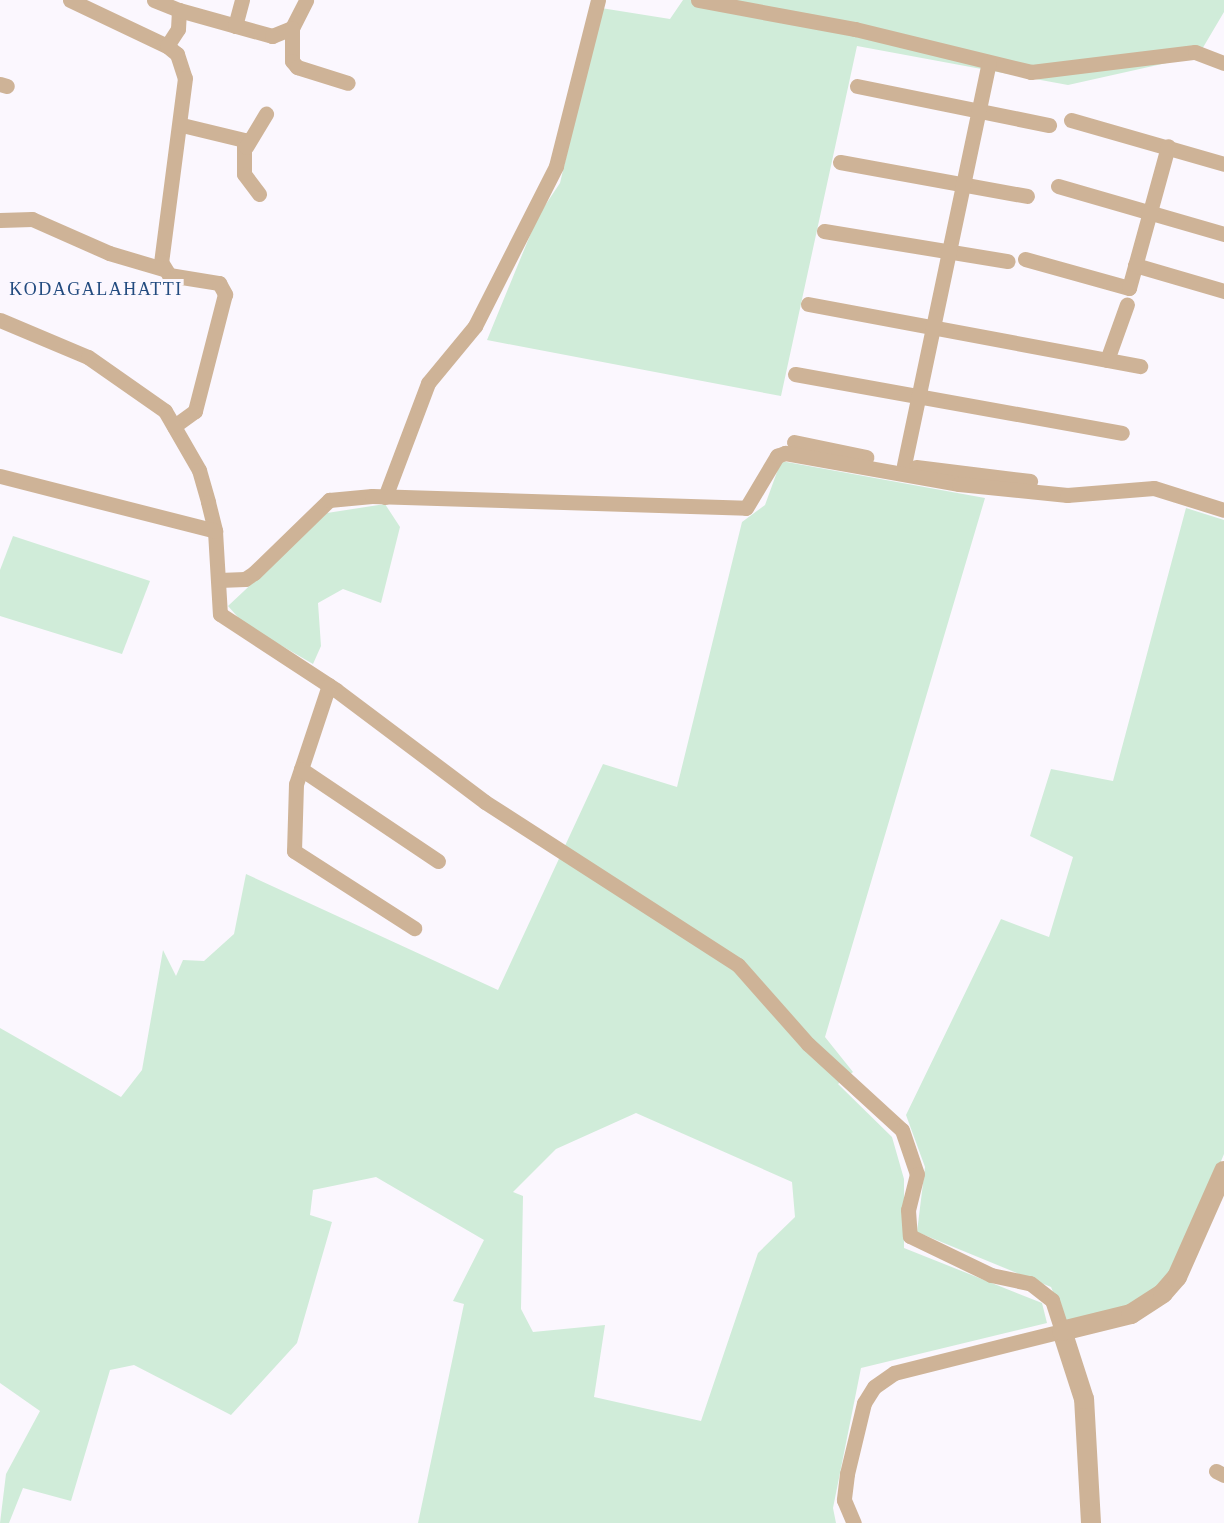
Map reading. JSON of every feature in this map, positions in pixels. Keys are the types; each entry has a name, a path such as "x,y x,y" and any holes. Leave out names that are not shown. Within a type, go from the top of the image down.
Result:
{"street":[{"path":"70,0 167,46 177,54 185,78 182,125 165,218 163,269"},
{"path":"154,0 179,10 272,36 292,28"},
{"path":"235,26 242,0"},
{"path":"306,0 292,28 292,61 297,67 348,83"},
{"path":"385,497 428,383 475,326 556,166 598,0"},
{"path":"698,0 855,29 1031,72 1195,52 1224,63"},
{"path":"167,46 178,29 179,10"},
{"path":"904,465 989,63"},
{"path":"857,87 1049,125"},
{"path":"259,194 244,174 246,147 266,114"},
{"path":"1071,120 1168,146 1224,164"},
{"path":"182,125 237,136 246,147"},
{"path":"1025,259 1129,288 1168,146"},
{"path":"840,162 963,187 1027,196"},
{"path":"1058,186 1224,234"},
{"path":"0,219 32,219 128,260 225,288 195,411 174,426"},
{"path":"824,231 1008,261"},
{"path":"1135,265 1224,291"},
{"path":"808,303 933,329 1140,366"},
{"path":"1107,360 1127,304"},
{"path":"0,320 88,357 165,411 199,470 215,531 220,614 329,685 485,802 738,965 808,1044 902,1131 917,1174 908,1210 910,1236 991,1275 1041,1289 1052,1300 1084,1400 1091,1523"},
{"path":"795,374 1122,433"},
{"path":"794,442 904,465 1038,482"},
{"path":"219,580 245,579 254,573 329,500 385,497 746,508 777,456 784,453 958,484 1067,495 1154,488 1224,510"},
{"path":"0,476 215,531"},
{"path":"329,685 301,769 294,851 414,927"},
{"path":"301,769 438,861"},
{"path":"854,1523 844,1500 847,1474 864,1403 874,1387 894,1373 1131,1314 1163,1293 1177,1277 1224,1171"}],"green space":[{"path":"683,0 1224,0 1224,12 1198,56 1068,85 857,46 781,396 487,340 538,216 560,183 601,8 670,19"},
{"path":"781,461 985,498 825,1037 853,1072 838,1084 892,1137 904,1179 904,1248 1042,1303 1047,1323 861,1368 833,1508 836,1523 418,1523 464,1304 453,1301 484,1240 376,1177 313,1190 310,1215 332,1222 297,1343 231,1415 134,1365 110,1370 71,1501 23,1488 9,1523 0,1523 6,1474 40,1411 0,1383 0,1028 121,1097 142,1070 163,950 176,976 183,960 204,961 234,934 246,874 498,990 603,764 677,787 742,522 765,505","holes":["636,1113 792,1182 795,1217 758,1253 701,1421 594,1397 605,1325 533,1332 521,1309 523,1196 513,1192 556,1149"]},
{"path":"385,504 400,527 381,603 343,589 318,603 321,646 313,664 244,624 228,606 327,513"},
{"path":"1186,508 1224,520 1224,1154 1176,1270 1160,1293 1114,1316 1066,1323 1051,1287 917,1232 925,1167 906,1115 1001,919 1049,937 1073,857 1030,836 1051,769 1113,781"},
{"path":"13,536 150,581 122,654 0,616 0,570"}],"district":[{"name":"KODAGALAHATTI","path":"96,289"}]}
